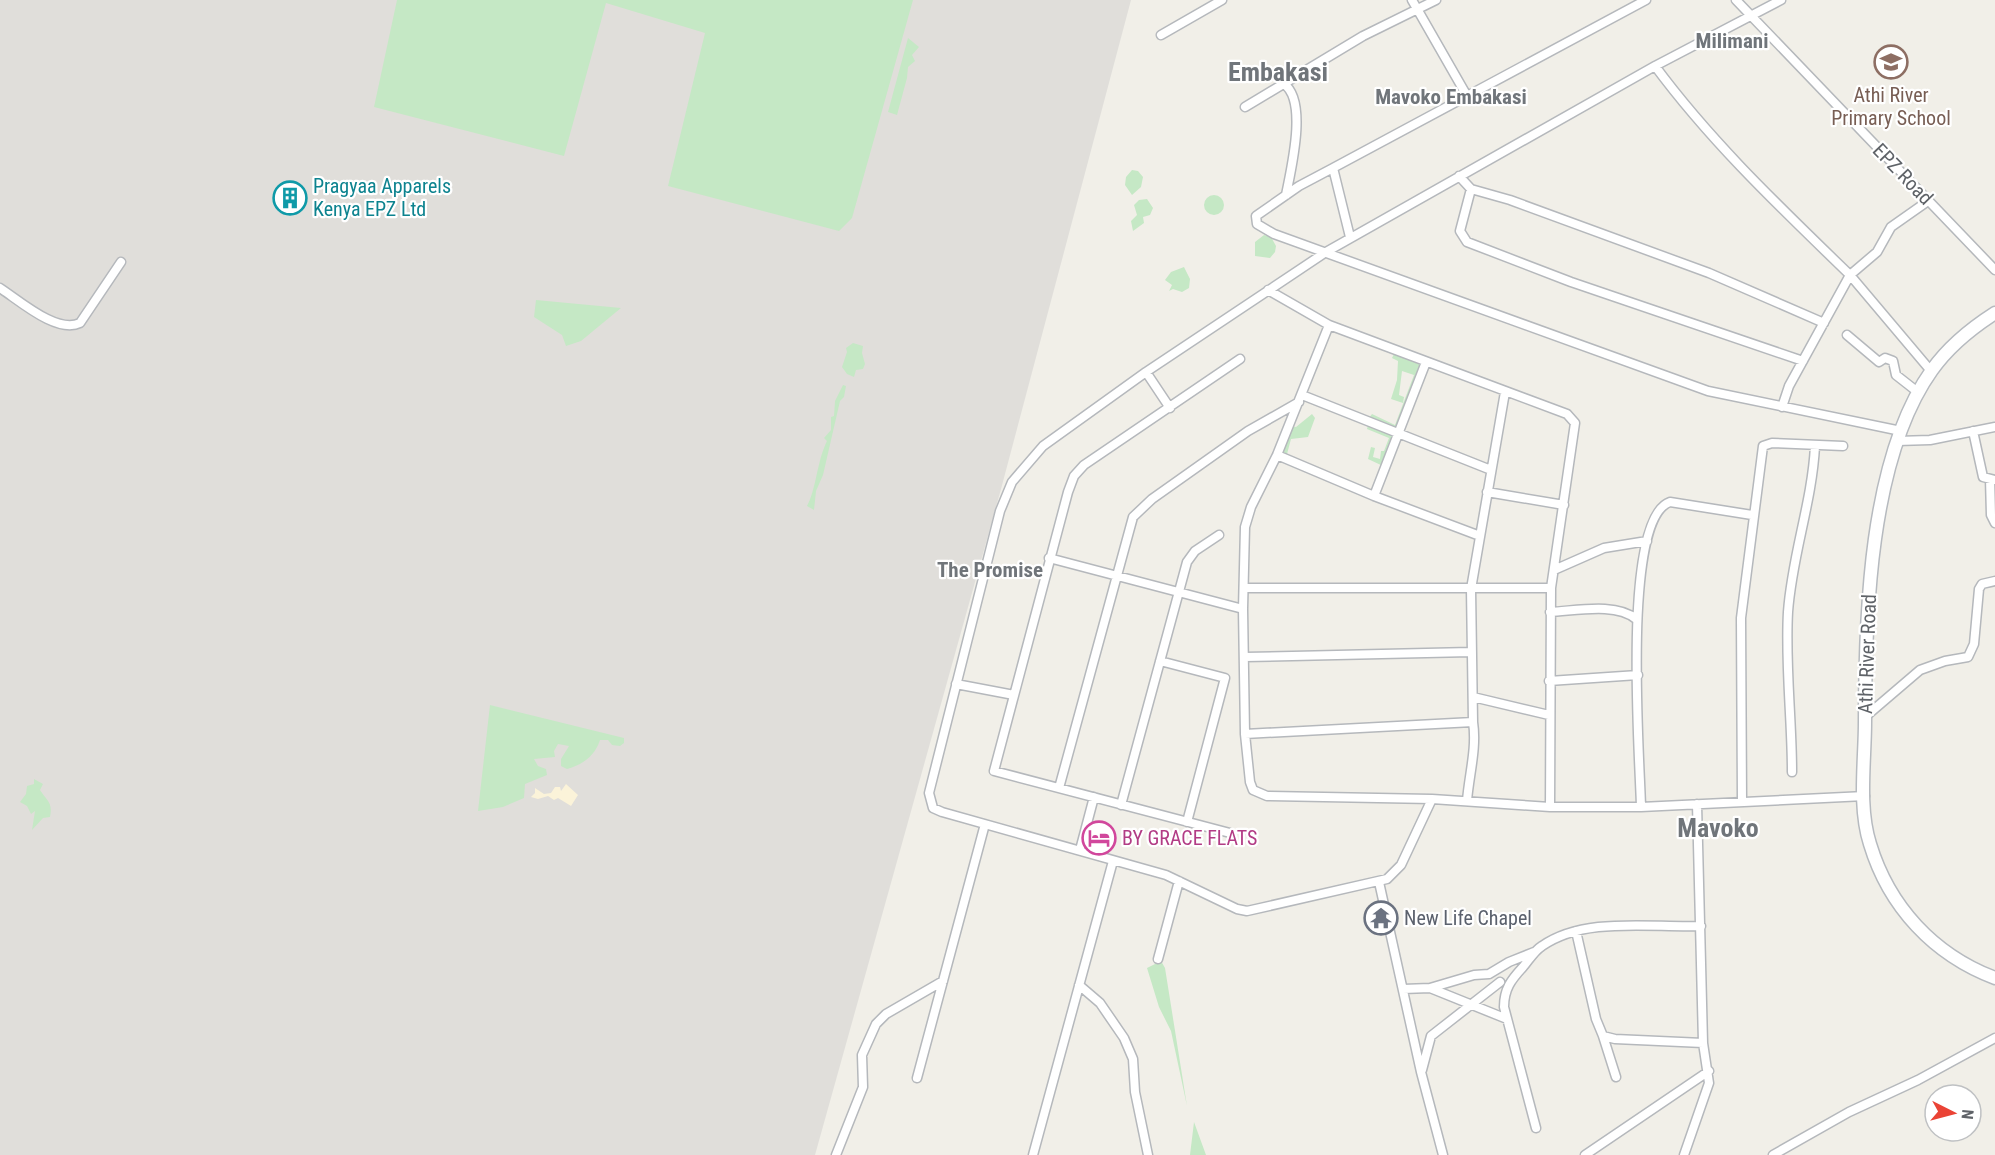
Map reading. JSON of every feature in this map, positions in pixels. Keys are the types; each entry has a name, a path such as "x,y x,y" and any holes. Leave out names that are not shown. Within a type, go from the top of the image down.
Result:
{"main road":[{"name":"Athi River Road","path":"1995,313 1960,337 1931,371 1918,393 1899,436 1881,509 1869,583 1865,717 1865,796 1869,843 1883,875 1909,920 1930,941 1957,961 1995,978"}],"street":[{"path":"1161,35 1222,0"},
{"path":"1412,0 1467,96"},
{"path":"1245,107 1363,36 1436,0"},
{"path":"1646,0 1286,195 1256,216 1257,224 1274,234 1708,391 1899,436 1930,440 1995,427"},
{"name":"EPZ Road","path":"1736,0 1995,270"},
{"path":"1432,799 1401,865 1387,879 1247,911 1237,909 1179,881 933,808 929,793 1000,511 1012,482 1043,446 1146,372 1326,252 1655,66 1781,0"},
{"path":"1655,66 1685,106 1749,177 1850,275 1931,371"},
{"path":"1284,84 1292,89 1296,106 1293,160 1286,195"},
{"path":"1333,168 1350,237"},
{"path":"1459,176 1471,189 1510,200 1698,269 1824,323"},
{"path":"1471,189 1460,231 1467,242 1571,282 1803,361"},
{"path":"1782,407 1789,386 1850,275 1876,252 1891,227 1928,201"},
{"path":"0,288 59,325 71,327 80,323 121,262"},
{"path":"1268,290 1329,325 1567,414 1575,423 1551,588 1550,807"},
{"path":"1329,325 1277,455 1251,507 1245,526 1243,609 1245,734 1250,783 1258,794 1432,799 1550,807 1641,807 1865,796"},
{"path":"1847,335 1880,362 1885,358 1893,361 1896,375 1918,393"},
{"path":"1230,833 994,771 1070,484 1079,470 1240,359"},
{"path":"1374,496 1426,362"},
{"path":"1146,372 1170,408"},
{"path":"1467,801 1470,763 1476,740 1473,722 1471,589 1504,392"},
{"path":"1300,398 1399,433 1491,470"},
{"path":"1059,788 1129,524 1144,505 1248,431 1300,398"},
{"path":"1973,431 1982,475 1992,479 1991,515 1995,523"},
{"path":"1742,802 1741,618 1752,515 1765,444 1843,447"},
{"path":"1792,772 1788,614 1795,549 1807,509 1815,446"},
{"path":"1277,455 1374,496 1480,536"},
{"path":"1487,492 1564,505"},
{"path":"1641,807 1636,619 1640,564 1647,541 1660,509 1670,502 1752,515"},
{"path":"1121,805 1190,555 1219,535"},
{"path":"1554,570 1594,552 1647,541"},
{"path":"1049,558 1243,609"},
{"path":"1865,717 1920,670 1945,661 1968,657 1974,644 1978,589 1982,584 1995,581"},
{"path":"1244,588 1551,588"},
{"path":"1550,612 1615,610 1628,613 1636,619"},
{"path":"1245,657 1471,652"},
{"path":"1160,661 1225,678 1187,822"},
{"path":"1549,681 1638,675"},
{"path":"956,684 1014,695"},
{"path":"1473,697 1549,715"},
{"path":"1245,734 1473,722"},
{"path":"1080,850 1094,797"},
{"path":"1684,1155 1706,1094 1709,1071 1703,1043 1697,804"},
{"path":"918,1078 985,824"},
{"path":"1034,1155 1113,861"},
{"path":"1158,959 1179,881"},
{"path":"1379,882 1421,1072 1443,1155"},
{"path":"1403,989 1430,988 1493,971 1536,951 1561,936 1576,931 1613,927 1701,926"},
{"path":"1576,931 1596,1019 1604,1036 1616,1077"},
{"path":"1505,991 1536,951"},
{"path":"1493,971 1505,991 1507,1019 1536,1128"},
{"path":"836,1155 863,1087 862,1055 876,1024 886,1014 943,981"},
{"path":"1421,1072 1431,1036 1500,982"},
{"path":"1079,985 1100,1004 1124,1038 1133,1059 1135,1092 1148,1155"},
{"path":"1430,988 1507,1019"},
{"path":"1604,1036 1615,1039 1703,1043"},
{"path":"1773,1155 1840,1117 1918,1080 1995,1038"},
{"path":"1585,1155 1709,1071"}],"shaded area":[{"path":"0,0 1131,0 1001,489 815,1155 0,1155"}],"green space":[{"path":"397,0 913,0 852,218 839,231 668,186 705,33 606,3 564,156 374,107"},
{"path":"908,38 919,47 912,55 915,61 908,67 897,115 888,112"},
{"path":"1132,170 1138,171 1143,177 1141,187 1132,195 1125,185 1126,177"},
{"path":"1214,195 1221,198 1224,205 1221,212 1214,215 1207,212 1204,205 1207,198"},
{"path":"1147,199 1153,208 1150,215 1143,217 1144,223 1133,231 1131,221 1137,215 1134,205 1139,200"},
{"path":"1264,235 1271,237 1276,246 1270,258 1255,256 1255,242"},
{"path":"1184,267 1190,279 1189,288 1182,292 1173,289 1169,291 1172,285 1165,280 1171,272"},
{"path":"536,300 621,308 581,341 566,346 562,335 534,317"},
{"path":"853,343 863,346 865,364 863,369 856,370 854,377 847,374 842,367 847,352 846,348"},
{"path":"1394,354 1421,365 1396,428 1369,418 1372,414 1395,425 1414,375 1402,371 1399,395 1404,397 1403,403 1391,399 1397,380 1398,361 1392,358"},
{"path":"843,385 846,386 844,397 840,401 823,475 816,491 814,510 807,506 827,441 824,438 831,430 835,401"},
{"path":"1312,414 1315,418 1308,437 1291,439 1287,454 1283,454 1291,426 1296,427"},
{"path":"1368,425 1393,434 1383,466 1368,459 1371,447 1375,448 1373,457 1380,459 1381,451 1384,451 1389,438 1367,429"},
{"path":"490,705 624,738 624,743 620,746 612,745 608,740 600,740 595,751 587,759 567,769 561,766 561,759 569,746 558,744 554,751 555,757 534,759 538,766 546,769 547,775 525,784 524,798 503,807 478,811"},
{"path":"34,779 43,784 40,790 49,802 51,812 50,817 43,818 32,830 35,811 31,814 27,806 20,802 26,794 27,786 34,784"},
{"path":"1161,961 1165,968 1187,1106 1171,1031 1159,1007 1147,968"},
{"path":"1194,1122 1206,1155 1190,1155"}],"sand":[{"path":"566,784 578,795 571,806 558,798 554,800 548,796 538,799 531,797 535,793 535,788 544,794 551,793 555,787 560,787 561,791"}],"place":[{"name":"Athi River Primary School","path":"1891,62"},
{"name":"Pragyaa Apparels Kenya EPZ Ltd","path":"290,198"},
{"name":"BY GRACE FLATS","path":"1099,838"},
{"name":"New Life Chapel","path":"1381,918"}],"district":[{"name":"Milimani","path":"1732,41"},
{"name":"Embakasi","path":"1278,72"},
{"name":"Mavoko Embakasi","path":"1451,97"},
{"name":"The Promise","path":"990,570"},
{"name":"Mavoko","path":"1718,828"}]}
